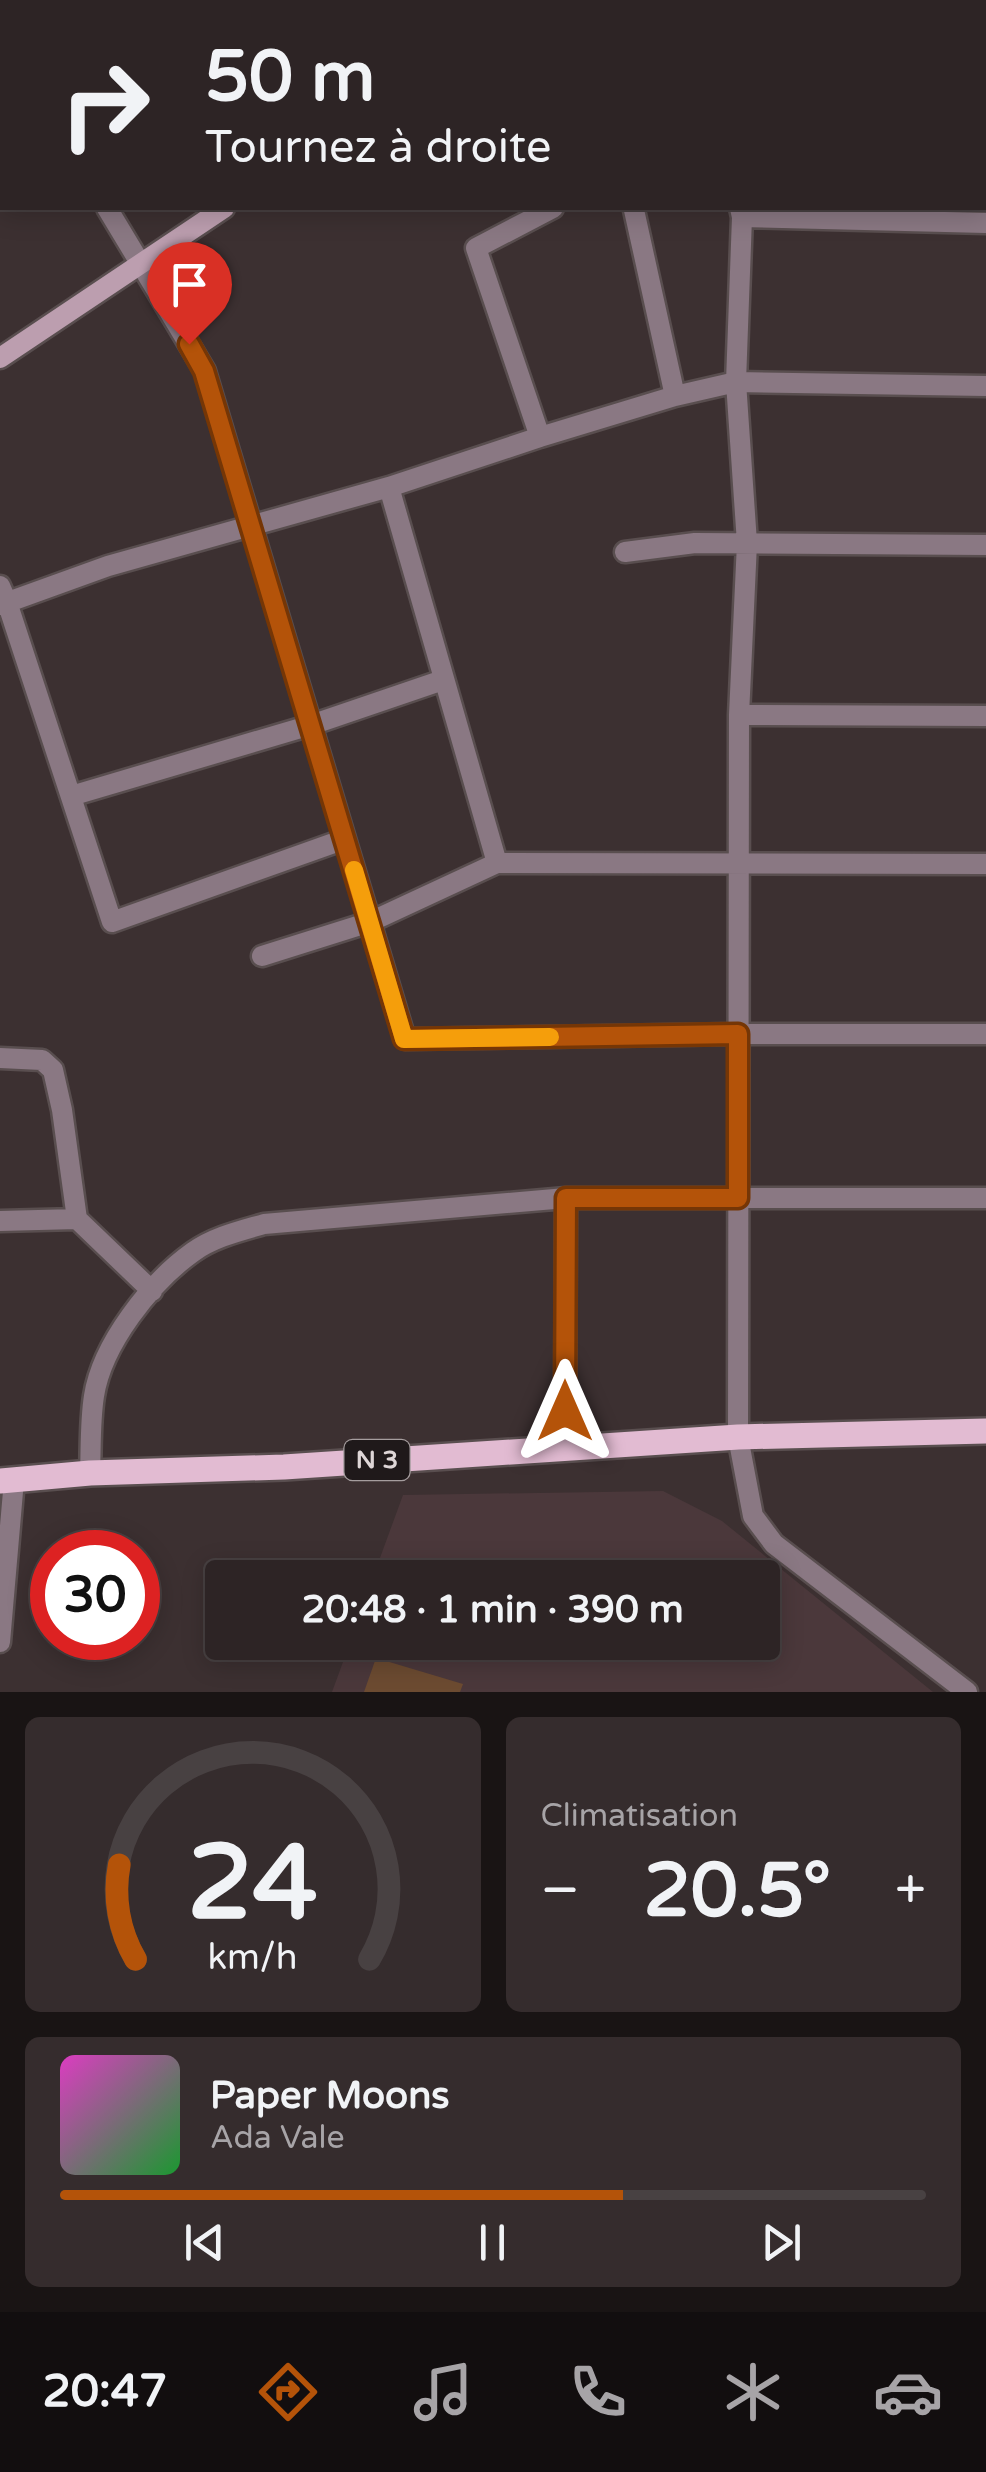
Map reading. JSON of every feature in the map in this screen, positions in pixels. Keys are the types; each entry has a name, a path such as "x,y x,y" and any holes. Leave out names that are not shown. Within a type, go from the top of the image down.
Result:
{"main road":[{"name":"N 3","path":"7,1480 738,1437 986,1431"}],"street":[{"path":"108,210 204,371 404,1039 986,1034"},
{"path":"1,356 221,210"},
{"path":"540,437 476,248 549,210"},
{"path":"639,210 675,396"},
{"path":"967,1692 774,1544 754,1516 738,1437 739,716 747,543 736,382 741,212 986,223"},
{"path":"345,839 112,922 2,598 390,487 675,396 736,382 986,386"},
{"path":"390,487 497,863"},
{"path":"625,552 695,543 986,545"},
{"path":"71,796 311,725 443,680"},
{"path":"739,716 986,716"},
{"path":"262,956 370,922 497,863 986,864"},
{"path":"0,1058 42,1060 53,1070 77,1219 152,1290"},
{"path":"90,1473 94,1397 104,1360 166,1274 196,1250 230,1234 264,1224 566,1198 986,1198"},
{"path":"565,1447 566,1198"},
{"path":"0,1221 77,1219"},
{"path":"0,1642 7,1480"}],"shaded area":[{"path":"663,1491 722,1521 770,1560 379,1560 403,1495"},
{"path":"780,1568 933,1692 332,1692 344,1660 780,1660"},
{"path":"375,1660 463,1684 460,1692 364,1692"}],"slow traffic":[{"path":"354,870 404,1039 550,1037"}],"route":[{"path":"189,344 204,371 404,1039 738,1034 738,1198 566,1198 565,1411"}]}
